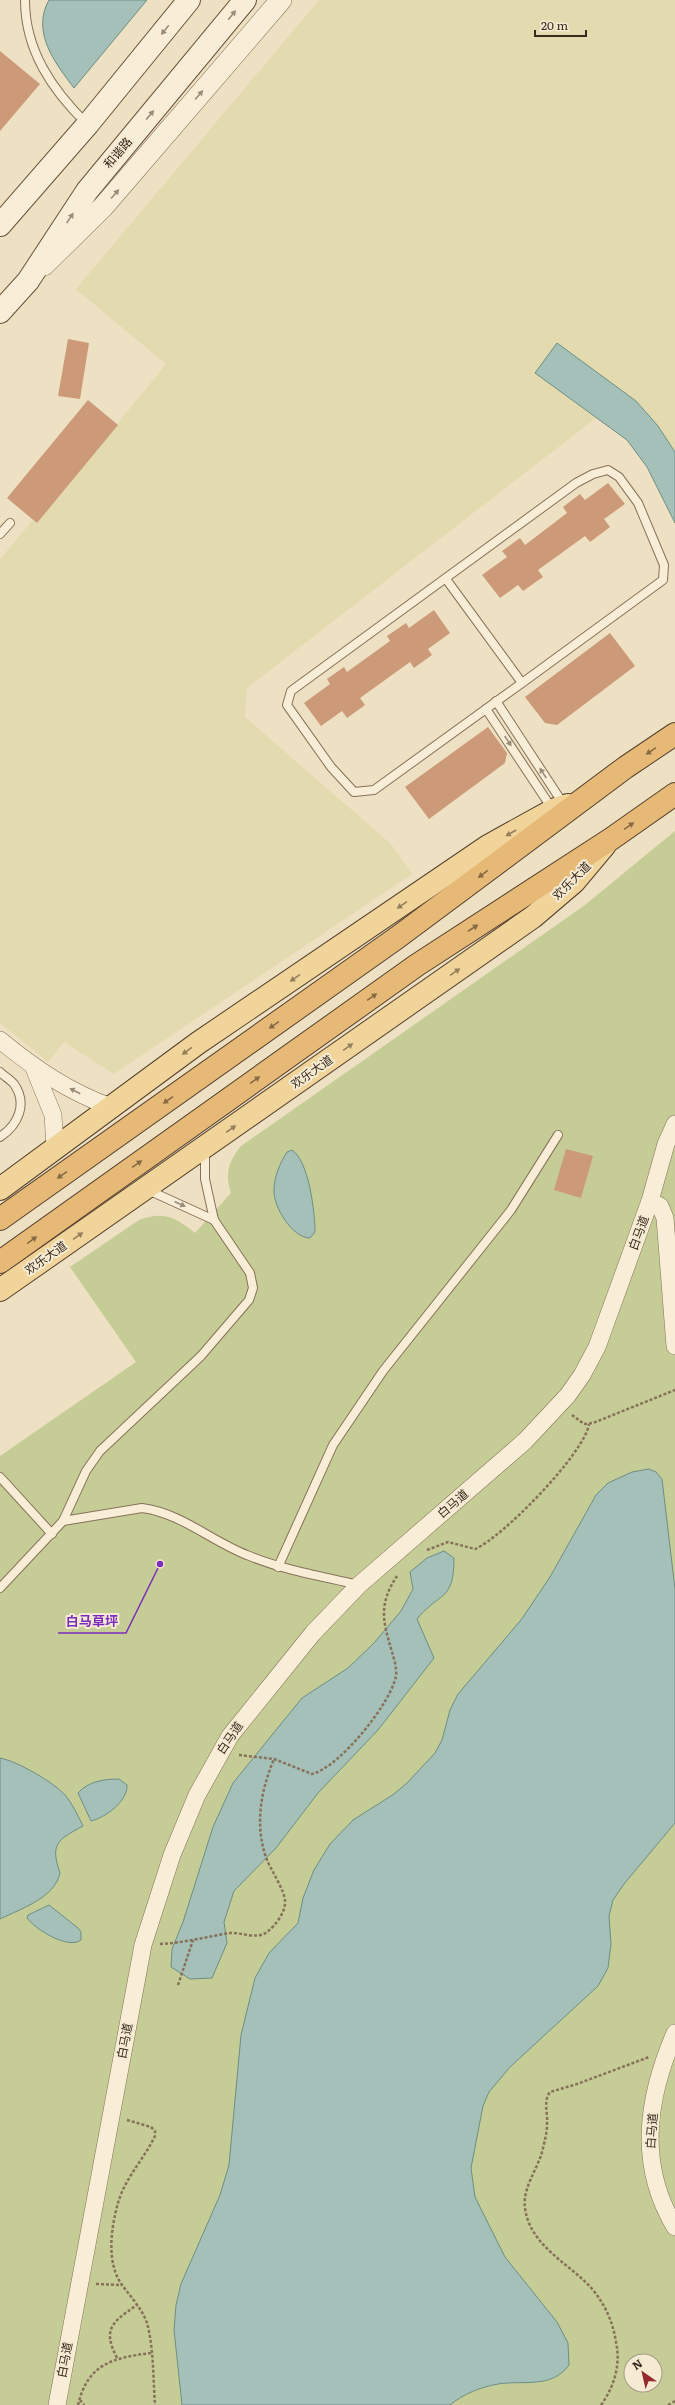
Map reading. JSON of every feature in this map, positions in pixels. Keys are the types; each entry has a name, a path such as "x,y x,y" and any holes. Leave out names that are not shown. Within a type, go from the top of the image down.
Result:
{"highway":[{"path":"0,1219 398,937 567,805 675,734"},
{"name":"欢乐大道","path":"0,1262 417,964 610,839 675,794"}],"main road":[{"path":"0,225 88,124 189,0"},
{"name":"和谐路","path":"2,306 28,281 87,191 245,0"},
{"path":"0,214 17,198 72,134 88,124"},
{"path":"0,1189 198,1043 488,846 567,805"},
{"name":"欢乐大道","path":"0,1290 146,1190 533,917 574,882 610,839"}],"street":[{"path":"28,281 103,207 281,0"},
{"path":"0,1040 34,1068 79,1093 111,1107"},
{"path":"34,1068 53,1115 55,1147"},
{"name":"白马道","path":"56,2405 143,1945 172,1855 197,1795 218,1755 244,1717 313,1633 359,1585 525,1441 560,1404 582,1375 597,1347 650,1201 666,1144 675,1124"},
{"name":"白马道","path":"650,1201 660,1206 665,1218 675,1346"},
{"name":"白马道","path":"675,2032 659,2081 648,2139 651,2164 658,2192 675,2227"}],"lane":[{"path":"25,0 29,32 42,67 60,96 88,124"},
{"path":"608,470 619,477 638,503 664,565 663,580 374,790 354,792 331,767 287,705 291,691 446,579 576,484 593,474 608,470"},
{"path":"0,534 10,523"},
{"path":"446,579 522,682"},
{"path":"496,701 567,805"},
{"path":"486,709 567,805"},
{"path":"0,1072 14,1084 22,1102 18,1119 0,1137"},
{"path":"278,1567 333,1445 383,1371 511,1210 558,1135"},
{"path":"0,1588 63,1521 86,1471 100,1451 201,1356 249,1300 253,1288 250,1273 214,1220 205,1179 206,1147"},
{"path":"146,1190 214,1220"},
{"path":"0,1477 52,1534"},
{"path":"63,1521 142,1508 158,1511 245,1555 278,1567 359,1585"}],"path":[{"path":"560,1404 579,1422 588,1424 675,1390"},
{"path":"424,1552 448,1542 475,1548 498,1535 569,1461 585,1436 588,1424"},
{"path":"239,1755 274,1759 310,1774 319,1772 348,1750 377,1713 396,1675 394,1660 383,1621 384,1608 388,1593 398,1573"},
{"path":"159,1944 232,1933 258,1936 267,1932 281,1916 285,1901 266,1858 260,1822 261,1800 265,1781 274,1759"},
{"path":"178,1985 193,1940"},
{"path":"601,2405 607,2397 617,2370 618,2358 613,2324 593,2290 543,2244 527,2217 525,2199 543,2151 547,2123 546,2103 550,2092 656,2055 667,2056"},
{"path":"111,2115 151,2127 155,2133 151,2145 128,2180 116,2213 112,2259 116,2274 122,2285 137,2305 147,2324 155,2405"},
{"path":"79,2284 122,2285"},
{"path":"117,2358 110,2344 109,2330 118,2318 137,2305"},
{"path":"78,2405 86,2384 94,2371 117,2358 151,2353"},
{"path":"80,2400 84,2405"},
{"path":"668,2405 675,2401"}],"shaded area":[{"path":"319,0 675,0 675,452 658,426 535,373 596,418 247,688 245,717 391,844 412,874 114,1074 64,1042 48,1062 0,1023 0,559 33,520 37,523 166,364 76,289"}],"green space":[{"path":"675,831 675,2405 0,2405 0,1456 136,1362 70,1267 139,1220 148,1217 162,1216 175,1219 195,1233 231,1193 228,1180 229,1168 233,1157 241,1146 585,905"}],"water":[{"path":"49,0 147,0 74,88 53,58 44,35 44,12"},
{"path":"557,343 636,401 658,426 675,452 675,523 647,467 627,440 535,373"},
{"path":"292,1150 298,1156 303,1165 310,1188 315,1232 310,1238 303,1237 290,1227 280,1212 275,1197 274,1185 278,1170 287,1152"},
{"path":"649,1469 656,1472 662,1479 675,1589 675,1823 624,1884 613,1900 609,1916 611,1944 608,1968 598,1986 510,2067 489,2092 483,2106 471,2168 475,2197 505,2257 557,2322 568,2343 569,2365 562,2373 546,2381 492,2385 466,2394 450,2405 182,2405 174,2330 176,2305 181,2284 220,2195 229,2165 241,2035 255,1978 269,1953 298,1923 303,1898 314,1870 330,1844 353,1820 394,1794 407,1783 435,1753 442,1740 450,1710 458,1694 521,1620 550,1577 596,1495 608,1483 632,1472"},
{"path":"444,1551 454,1558 451,1582 444,1594 417,1619 434,1658 378,1730 318,1793 276,1848 234,1891 224,1922 227,1943 212,1978 190,1979 171,1967 172,1949 183,1922 213,1827 233,1783 302,1698 348,1668 374,1643 401,1611 413,1589 410,1572 427,1558"},
{"path":"0,1758 16,1763 45,1779 61,1791 71,1803 83,1826 67,1835 58,1844 56,1855 60,1873 57,1882 51,1889 36,1902 0,1919"},
{"path":"119,1779 127,1785 124,1797 120,1803 109,1813 91,1821 78,1793 92,1783 103,1780"},
{"path":"49,1905 78,1928 81,1932 81,1940 68,1942 52,1937 31,1923 27,1918 28,1915"}],"building":[{"path":"0,51 40,84 0,131"},
{"path":"68,339 89,343 80,399 58,396"},
{"path":"88,400 118,425 37,523 7,498"},
{"path":"608,483 625,504 604,519 610,527 590,542 585,536 538,570 543,577 523,591 518,585 500,598 482,575 507,557 502,551 520,538 525,545 567,513 563,507 580,494 585,500"},
{"path":"434,610 450,633 428,649 432,655 414,668 410,662 360,698 365,705 347,718 342,711 321,726 304,703 330,684 327,679 344,667 347,672 390,641 387,636 406,623 409,628"},
{"path":"610,633 635,666 557,725 545,723 525,697"},
{"path":"488,727 507,753 505,763 429,819 405,787"},
{"path":"566,1149 593,1156 581,1198 554,1190"}],"place":[{"name":"白马草坪","path":"160,1564"}]}
